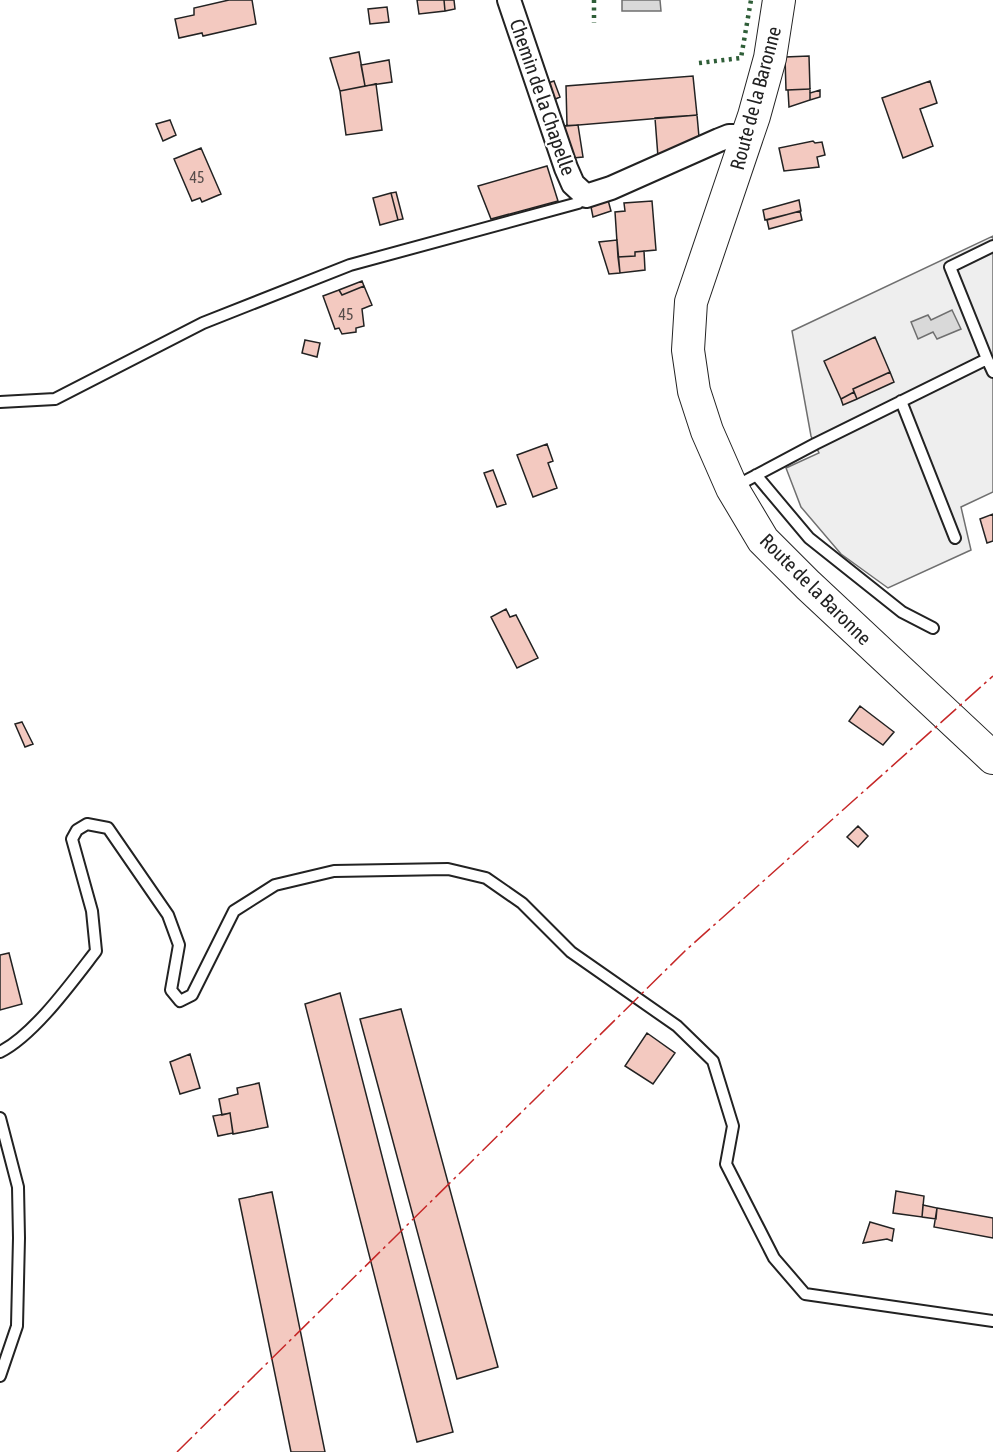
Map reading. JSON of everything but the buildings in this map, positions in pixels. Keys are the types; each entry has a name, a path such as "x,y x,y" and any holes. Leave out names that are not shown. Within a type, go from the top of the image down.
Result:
{"main road":[{"name":"Route de la Baronne","path":"779,0 770,58 748,136 691,302 688,330 694,391 707,431 744,482 763,540 993,758"}],"street":[{"name":"Chemin de la Chapelle","path":"509,0 566,168 573,184 586,196 611,188 729,136 748,136"}],"lane":[{"path":"0,402 55,399 203,323 350,265 578,203 586,196"},
{"path":"993,246 950,267 993,372"},
{"path":"933,628 902,612 826,553 744,482 987,359"},
{"path":"901,401 955,538"},
{"path":"0,1052 8,1048 45,1014 96,951 92,911 72,838 77,830 87,824 108,828 168,915 178,945 171,990 180,1001 192,996 234,911 275,885 334,872 448,869 486,878 522,903 571,952 677,1026 713,1061 733,1126 726,1164 774,1258 805,1294 993,1321"},
{"path":"0,1118 18,1187 19,1238 17,1326 0,1376"}],"shaded area":[{"path":"622,0 660,0 661,11 622,11"},
{"path":"993,236 993,492 961,507 971,550 888,588 841,554 801,507 786,468 819,453 811,436 792,331"},
{"path":"952,310 961,329 937,339 933,332 918,339 911,322 928,315 931,320"}],"hedge":[{"path":"594,0 594,23"},
{"path":"699,63 741,58 751,0"}],"power":[{"path":"177,1452 685,951 993,676"}]}
